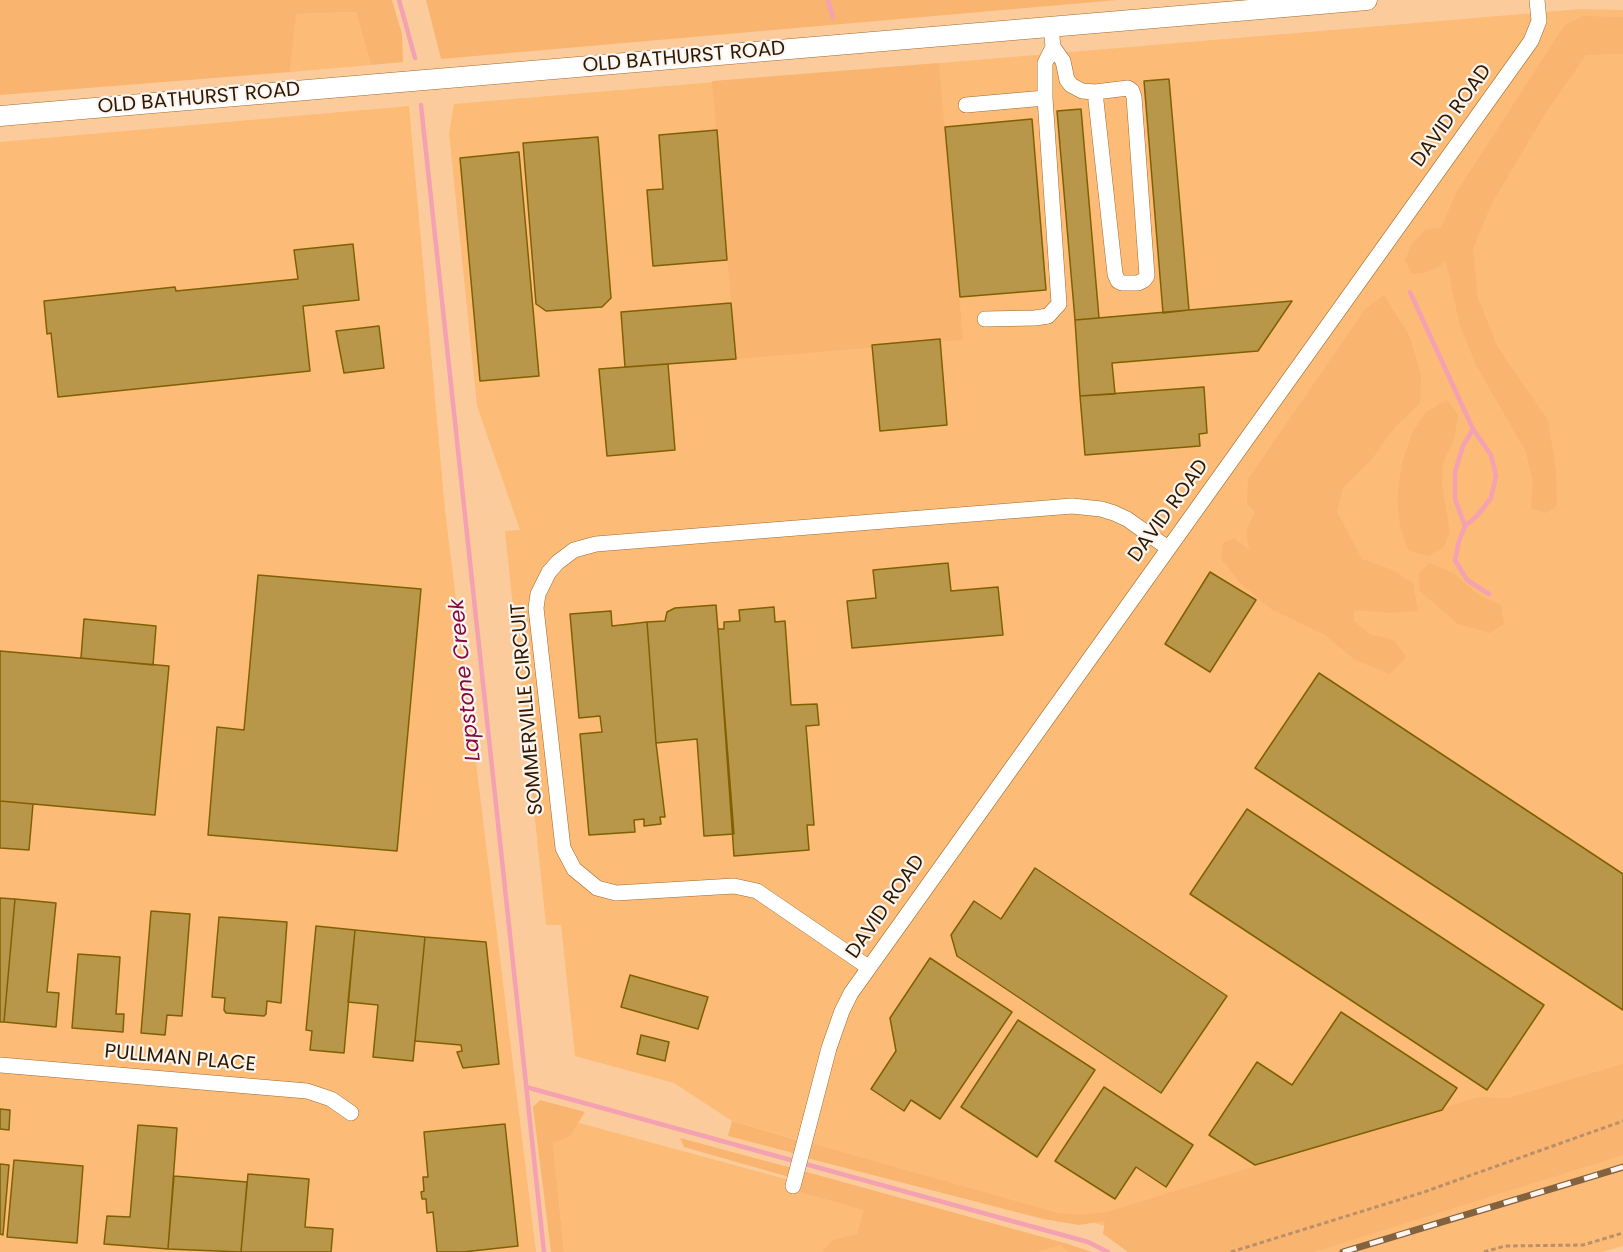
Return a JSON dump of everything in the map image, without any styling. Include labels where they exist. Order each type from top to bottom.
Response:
[{"type":"main road","name":"OLD BATHURST ROAD","points":[[0,117],[1368,0]]},
{"type":"street","name":"DAVID ROAD","points":[[794,1186],[829,1048],[846,1002],[868,968],[1531,41],[1539,21],[1538,0]]},
{"type":"street","points":[[1051,27],[1053,47],[1063,62],[1067,80],[1071,85],[1082,91],[1095,92],[1128,88],[1132,91],[1147,276],[1138,283],[1122,284],[1115,274],[1095,92]]},
{"type":"street","points":[[985,319],[1048,316],[1059,304],[1045,98],[1045,63],[1053,47]]},
{"type":"street","points":[[966,105],[1045,98]]},
{"type":"street","name":"SOMMERVILLE CIRCUIT","points":[[868,968],[757,891],[734,886],[616,893],[597,888],[574,869],[563,848],[536,608],[538,594],[549,572],[574,550],[596,544],[1072,506],[1101,508],[1114,513],[1127,519],[1168,548]]},
{"type":"street","name":"PULLMAN PLACE","points":[[0,1065],[307,1091],[331,1099],[351,1113]]},
{"type":"path","points":[[1231,1252],[1421,1192],[1623,1121]]},
{"type":"path","points":[[1484,1252],[1505,1246],[1583,1245],[1623,1233]]},
{"type":"shaded area","points":[[0,0],[392,0],[402,34],[403,62],[371,65],[356,12],[296,14],[290,72],[0,95]]},
{"type":"shaded area","points":[[426,0],[1118,0],[441,59]]},
{"type":"shaded area","points":[[1581,9],[1623,10],[1623,1246],[1602,1252],[1155,1252],[1116,1229],[732,1121],[674,1083],[575,1056],[561,925],[546,925],[505,531],[520,530],[477,406],[449,133],[454,104]]},
{"type":"shaded area","points":[[356,12],[371,65],[290,72],[295,14]]},
{"type":"shaded area","points":[[1583,16],[1623,17],[1623,54],[1586,55],[1545,114],[1491,205],[1473,249],[1478,298],[1498,348],[1548,420],[1556,471],[1557,506],[1546,513],[1531,508],[1533,483],[1526,452],[1476,365],[1460,326],[1446,262],[1428,272],[1412,274],[1405,260],[1412,244],[1426,229],[1441,228],[1456,193],[1564,26]]},
{"type":"shaded area","points":[[939,63],[963,340],[736,359],[712,81]]},
{"type":"shaded area","points":[[409,106],[445,510],[536,1252],[0,1252],[0,142]]},
{"type":"shaded area","points":[[1384,295],[1410,337],[1421,375],[1420,403],[1394,428],[1375,455],[1343,488],[1337,512],[1362,559],[1390,569],[1413,583],[1418,611],[1390,613],[1354,610],[1354,621],[1369,634],[1394,640],[1406,657],[1390,674],[1355,660],[1325,635],[1271,609],[1241,584],[1221,559],[1223,543],[1234,538],[1249,550],[1246,531],[1255,512],[1247,503],[1248,479],[1366,308]]},
{"type":"shaded area","points":[[1447,400],[1458,415],[1454,439],[1443,463],[1442,485],[1450,532],[1444,547],[1428,556],[1409,551],[1400,528],[1397,499],[1402,463],[1412,433],[1426,412]]},
{"type":"shaded area","points":[[1429,563],[1453,573],[1479,595],[1501,605],[1504,624],[1490,633],[1458,624],[1420,591],[1418,574]]},
{"type":"shaded area","points":[[1623,1064],[1623,1155],[1314,1252],[1128,1252],[1103,1234],[1105,1221],[1079,1225],[1043,1219],[807,1158],[811,1143],[1059,1213],[1080,1215],[1107,1212],[1479,1097],[1508,1098]]},
{"type":"shaded area","points":[[540,1100],[585,1112],[570,1136],[553,1143],[564,1252],[551,1252],[533,1107]]},
{"type":"shaded area","points":[[550,1115],[1043,1249],[1060,1245],[1068,1252],[564,1252]]},
{"type":"shaded area","points":[[732,1121],[801,1141],[797,1154],[728,1136]]},
{"type":"shaded area","points":[[680,1138],[792,1168],[789,1177],[684,1147]]},
{"type":"shaded area","points":[[803,1171],[1092,1252],[1068,1252],[1060,1245],[1037,1252],[822,1252],[833,1240],[857,1234],[864,1210],[797,1191]]},
{"type":"building","points":[[1169,79],[1189,310],[1163,313],[1144,81]]},
{"type":"building","points":[[1081,109],[1099,318],[1075,320],[1057,111]]},
{"type":"building","points":[[1032,119],[1046,290],[960,297],[945,127]]},
{"type":"building","points":[[717,130],[727,260],[653,266],[647,190],[663,189],[659,135]]},
{"type":"building","points":[[598,137],[611,298],[602,307],[546,311],[536,304],[523,143]]},
{"type":"building","points":[[519,152],[539,376],[480,381],[460,158]]},
{"type":"building","points":[[353,244],[359,300],[303,306],[310,371],[58,397],[51,333],[47,334],[44,301],[175,287],[176,291],[298,279],[294,250]]},
{"type":"building","points":[[1292,301],[1258,351],[1112,363],[1115,394],[1080,396],[1075,320]]},
{"type":"building","points":[[731,303],[736,359],[625,367],[621,312]]},
{"type":"building","points":[[379,326],[384,368],[344,373],[336,331]]},
{"type":"building","points":[[940,339],[947,425],[880,431],[872,345]]},
{"type":"building","points":[[668,364],[675,450],[607,456],[599,369]]},
{"type":"building","points":[[1204,387],[1207,433],[1199,434],[1200,446],[1085,455],[1080,396]]},
{"type":"building","points":[[948,563],[951,591],[998,587],[1003,635],[852,648],[847,601],[876,598],[873,570]]},
{"type":"building","points":[[1210,572],[1256,600],[1210,672],[1165,644]]},
{"type":"building","points":[[258,575],[421,589],[397,851],[208,835],[217,727],[244,730]]},
{"type":"building","points":[[716,605],[734,834],[704,836],[697,739],[656,743],[647,622],[665,621],[667,612],[675,608]]},
{"type":"building","points":[[774,607],[775,622],[785,621],[791,705],[817,704],[819,725],[806,726],[814,825],[807,825],[809,850],[734,856],[718,629],[724,629],[724,622],[740,621],[739,610]]},
{"type":"building","points":[[611,611],[612,626],[647,622],[656,743],[665,817],[660,817],[661,824],[644,826],[644,819],[634,820],[635,832],[589,835],[580,734],[602,732],[600,716],[579,718],[570,614]]},
{"type":"building","points":[[84,619],[156,626],[153,665],[81,658]]},
{"type":"building","points":[[0,651],[169,666],[155,815],[0,801]]},
{"type":"building","points":[[1319,673],[1623,874],[1623,1010],[1255,768]]},
{"type":"building","points":[[0,801],[33,804],[29,850],[0,848]]},
{"type":"building","points":[[1247,809],[1544,1005],[1487,1090],[1190,894]]},
{"type":"building","points":[[1035,868],[1227,996],[1161,1093],[957,956],[951,935],[974,901],[1001,919]]},
{"type":"building","points":[[0,898],[15,899],[4,1022],[0,1022]]},
{"type":"building","points":[[15,899],[56,903],[47,992],[59,993],[56,1027],[4,1022]]},
{"type":"building","points":[[151,911],[190,914],[182,1016],[167,1015],[165,1035],[141,1033]]},
{"type":"building","points":[[219,917],[287,922],[281,1003],[267,1001],[264,1016],[226,1013],[225,998],[212,997]]},
{"type":"building","points":[[316,926],[355,930],[344,1053],[310,1050],[312,1031],[306,1030]]},
{"type":"building","points":[[355,930],[425,937],[413,1061],[373,1057],[378,1005],[348,1002]]},
{"type":"building","points":[[425,937],[486,942],[499,1064],[463,1068],[457,1052],[462,1051],[461,1045],[415,1041]]},
{"type":"building","points":[[78,954],[120,957],[116,1014],[124,1014],[123,1032],[72,1028]]},
{"type":"building","points":[[930,958],[1012,1012],[940,1119],[911,1100],[904,1111],[871,1089],[896,1051],[890,1018]]},
{"type":"building","points":[[630,975],[708,997],[698,1029],[621,1007]]},
{"type":"building","points":[[1341,1012],[1457,1088],[1442,1110],[1255,1165],[1209,1135],[1257,1062],[1292,1085]]},
{"type":"building","points":[[1018,1020],[1095,1070],[1037,1157],[961,1107]]},
{"type":"building","points":[[641,1035],[669,1042],[665,1061],[637,1054]]},
{"type":"building","points":[[1104,1087],[1193,1145],[1166,1187],[1136,1167],[1115,1199],[1055,1161]]},
{"type":"building","points":[[0,1109],[10,1110],[9,1130],[0,1129]]},
{"type":"building","points":[[505,1124],[518,1246],[463,1252],[437,1252],[433,1212],[427,1213],[426,1199],[422,1199],[421,1192],[424,1191],[423,1177],[428,1177],[424,1132]]},
{"type":"building","points":[[138,1125],[177,1128],[168,1249],[104,1244],[107,1216],[130,1217]]},
{"type":"building","points":[[14,1160],[83,1166],[77,1243],[7,1237]]},
{"type":"building","points":[[0,1164],[9,1165],[3,1235],[0,1234]]},
{"type":"building","points":[[248,1174],[309,1179],[305,1227],[333,1229],[331,1252],[241,1252]]},
{"type":"building","points":[[174,1176],[247,1182],[241,1252],[168,1249]]},
{"type":"waterway","name":"Lapstone Creek","points":[[399,0],[415,58]]},
{"type":"waterway","points":[[828,0],[833,17]]},
{"type":"waterway","name":"Lapstone Creek","points":[[421,105],[544,1252]]},
{"type":"waterway","points":[[1410,292],[1473,429],[1491,455],[1496,476],[1491,498],[1477,516],[1465,526],[1455,560],[1467,580],[1489,594]]},
{"type":"waterway","points":[[1465,526],[1455,499],[1455,472],[1463,446],[1473,429]]},
{"type":"waterway","points":[[526,1087],[1088,1242],[1108,1252]]},
{"type":"railway","points":[[1343,1252],[1623,1167]]}]
